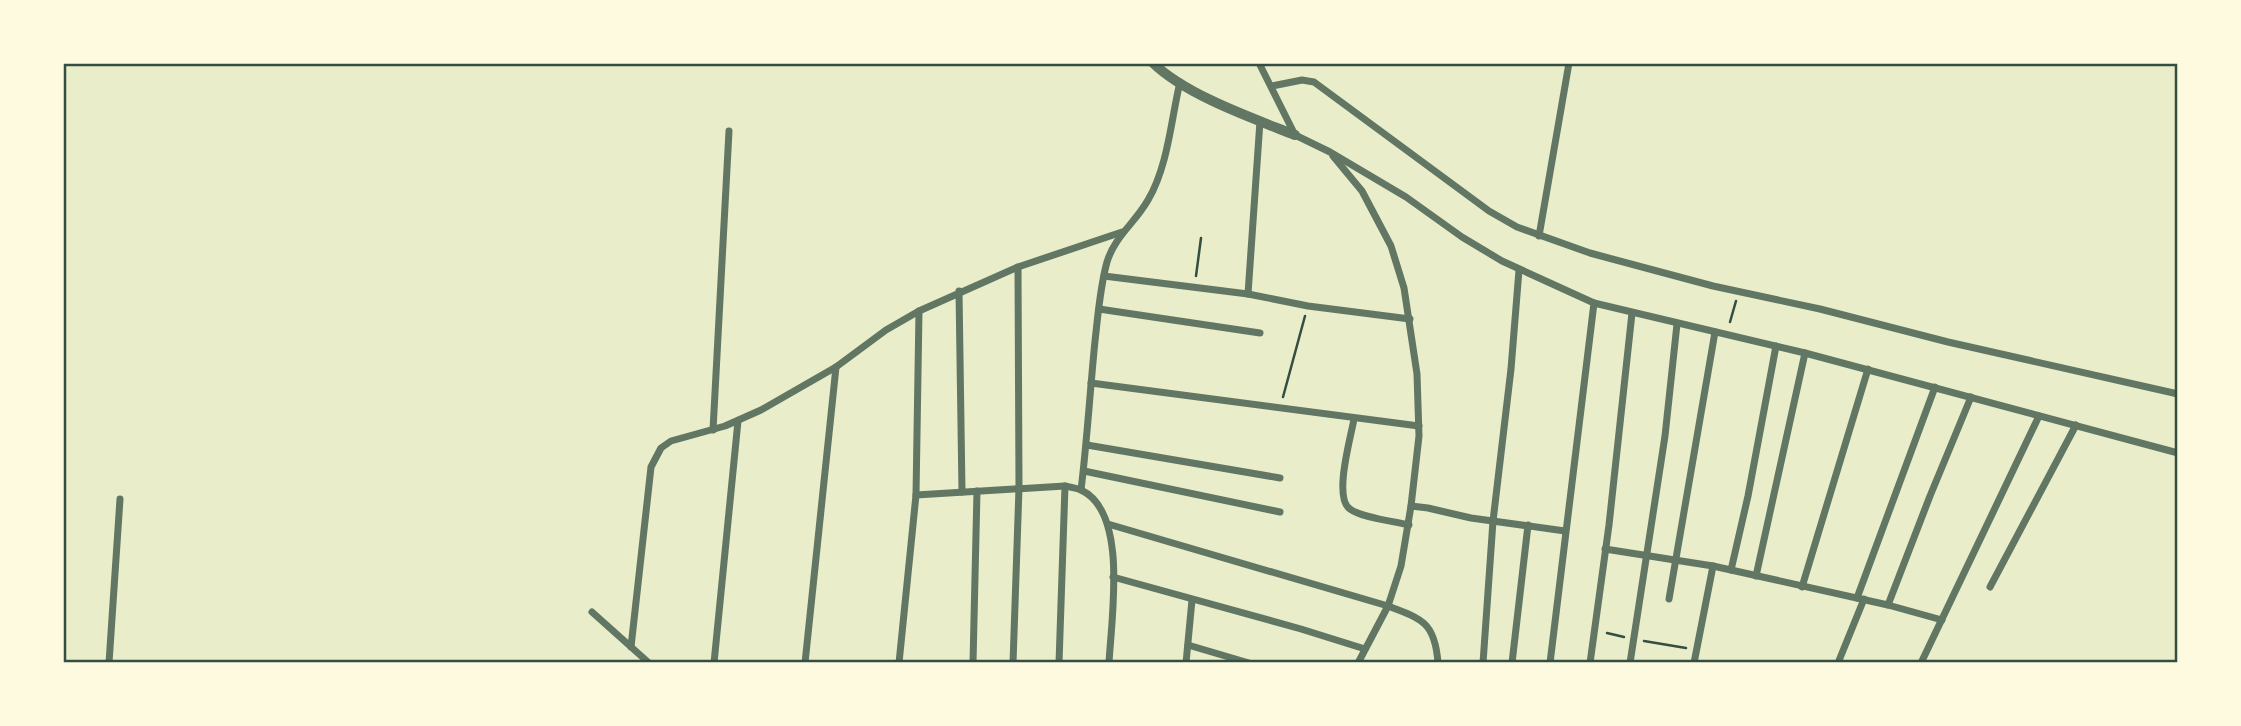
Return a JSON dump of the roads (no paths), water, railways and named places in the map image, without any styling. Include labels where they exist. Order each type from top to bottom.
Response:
[{"type":"street","points":[[1153,63],[1180,82],[1330,152],[1406,197],[1462,237],[1519,270],[1594,303],[1868,369],[2178,453]]},
{"type":"street","points":[[1259,63],[1295,135]]},
{"type":"street","points":[[1539,236],[1569,63]]},
{"type":"street","points":[[1272,86],[1302,80],[1314,82],[1489,211],[1539,236],[1590,253],[1713,286],[2178,394]]},
{"type":"street","points":[[1081,490],[1104,276],[1112,248],[1147,202],[1154,187],[1180,82]]},
{"type":"street","points":[[1248,294],[1260,121]]},
{"type":"street","points":[[713,430],[729,131]]},
{"type":"street","points":[[1330,152],[1362,191],[1391,246],[1404,288],[1417,374],[1419,426],[1409,525],[1401,566],[1388,606],[1358,663]]},
{"type":"street","points":[[631,647],[651,467],[661,448],[671,441],[738,421],[836,367],[886,330],[919,310],[959,291],[1018,267],[1122,232]]},
{"type":"street","points":[[1013,663],[1019,488],[1018,267]]},
{"type":"street","points":[[1483,663],[1493,521],[1514,344],[1519,270]]},
{"type":"street","points":[[1104,276],[1248,294],[1308,306],[1410,319]]},
{"type":"street","points":[[959,291],[962,492]]},
{"type":"street","points":[[1550,663],[1594,303]]},
{"type":"street","points":[[1099,309],[1260,333]]},
{"type":"street","points":[[900,663],[916,495],[919,310]]},
{"type":"street","points":[[1590,663],[1632,313]]},
{"type":"street","points":[[1630,663],[1665,436],[1677,324]]},
{"type":"street","points":[[1669,599],[1715,332]]},
{"type":"street","points":[[1731,570],[1776,346]]},
{"type":"street","points":[[1756,576],[1805,353]]},
{"type":"street","points":[[805,663],[836,367]]},
{"type":"street","points":[[1802,587],[1868,369]]},
{"type":"street","points":[[1091,383],[1419,426]]},
{"type":"street","points":[[1838,663],[1935,387]]},
{"type":"street","points":[[1888,605],[1971,397]]},
{"type":"street","points":[[1922,663],[2039,416]]},
{"type":"street","points":[[1354,419],[1342,483],[1345,503],[1359,513],[1409,525]]},
{"type":"street","points":[[714,663],[738,421]]},
{"type":"street","points":[[1990,587],[2076,425]]},
{"type":"street","points":[[1087,445],[1280,478]]},
{"type":"street","points":[[1084,471],[1280,512]]},
{"type":"street","points":[[1059,663],[1065,486]]},
{"type":"street","points":[[916,495],[1065,486],[1081,490],[1094,501],[1108,524],[1111,535],[1113,577],[1109,663]]},
{"type":"street","points":[[973,663],[977,491]]},
{"type":"street","points":[[109,663],[120,499]]},
{"type":"street","points":[[1411,506],[1565,531]]},
{"type":"street","points":[[1108,524],[1418,617],[1427,625],[1437,643],[1438,663]]},
{"type":"street","points":[[1512,663],[1528,525]]},
{"type":"street","points":[[1605,549],[1713,566],[1861,598],[1942,620]]},
{"type":"street","points":[[1693,663],[1713,566]]},
{"type":"street","points":[[1113,577],[1365,649]]},
{"type":"street","points":[[1186,663],[1192,600]]},
{"type":"street","points":[[592,612],[649,663]]},
{"type":"street","points":[[1188,645],[1249,663]]}]
